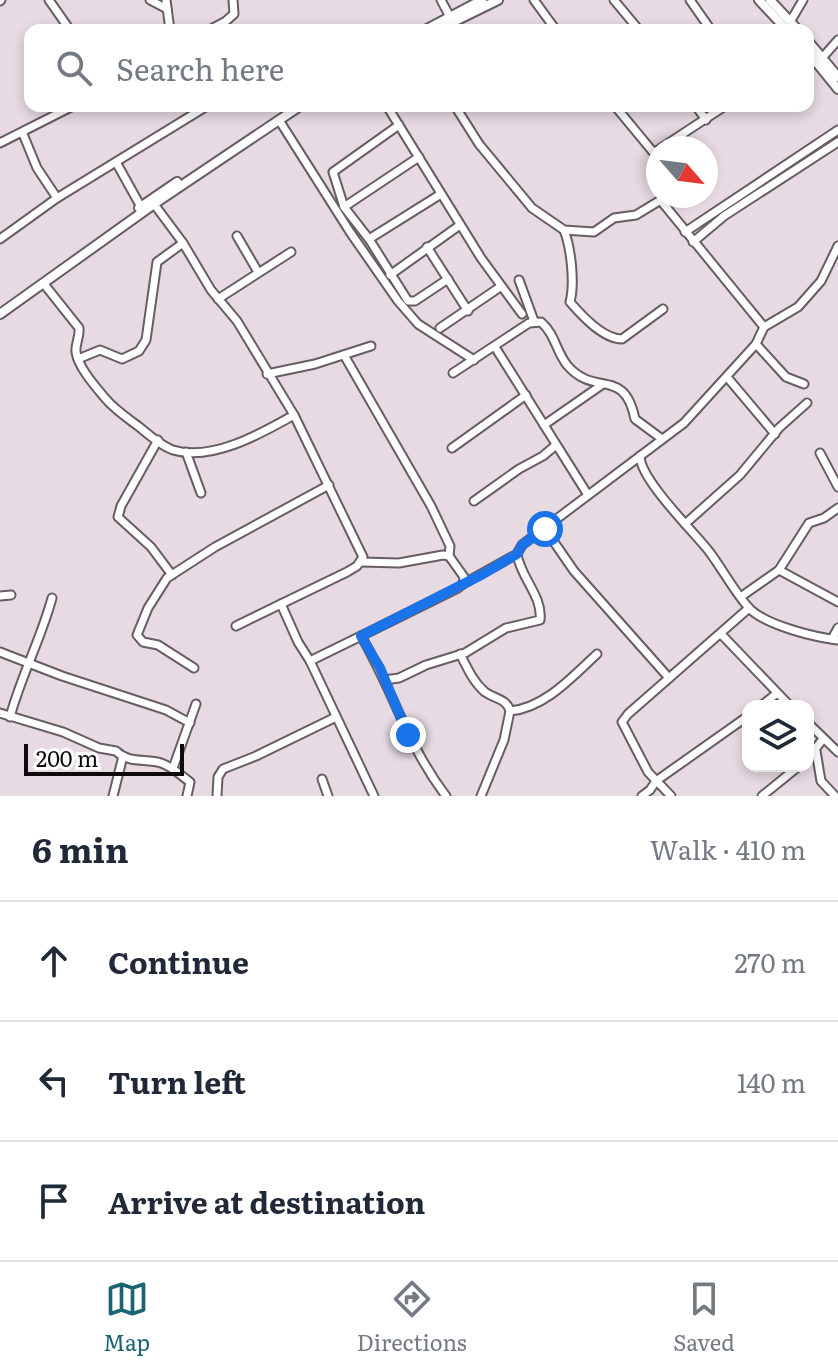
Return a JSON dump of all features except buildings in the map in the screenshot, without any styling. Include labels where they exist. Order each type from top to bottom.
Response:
[{"type":"main road","points":[[437,24],[482,0]]},
{"type":"main road","points":[[449,24],[498,0]]},
{"type":"main road","points":[[759,0],[787,24]]},
{"type":"main road","points":[[770,0],[788,24]]},
{"type":"main road","points":[[814,48],[838,77]]},
{"type":"main road","points":[[814,59],[838,89]]},
{"type":"main road","points":[[0,308],[141,207],[282,112]]},
{"type":"main road","points":[[0,314],[154,204],[291,112]]},
{"type":"street","points":[[49,0],[66,24]]},
{"type":"street","points":[[150,0],[166,5]]},
{"type":"street","points":[[218,24],[234,14],[233,0]]},
{"type":"street","points":[[441,0],[450,17]]},
{"type":"street","points":[[534,0],[552,24]]},
{"type":"street","points":[[614,0],[634,24]]},
{"type":"street","points":[[690,0],[708,24]]},
{"type":"street","points":[[790,24],[803,0]]},
{"type":"street","points":[[822,58],[838,40]]},
{"type":"street","points":[[0,143],[62,112]]},
{"type":"street","points":[[0,239],[57,198],[197,112]]},
{"type":"street","points":[[391,112],[500,287],[522,314]]},
{"type":"street","points":[[459,112],[479,144],[532,208],[564,230],[594,232],[614,218],[636,215],[659,201],[665,205],[764,327]]},
{"type":"street","points":[[620,112],[646,144]]},
{"type":"street","points":[[700,112],[706,120]]},
{"type":"street","points":[[681,136],[717,112]]},
{"type":"street","points":[[279,120],[398,301],[418,324],[474,360]]},
{"type":"street","points":[[399,125],[333,172],[344,207],[369,239],[408,301],[448,279]]},
{"type":"street","points":[[685,232],[838,130]]},
{"type":"street","points":[[23,134],[37,168],[57,198]]},
{"type":"street","points":[[693,242],[724,216],[838,142]]},
{"type":"street","points":[[344,207],[419,157]]},
{"type":"street","points":[[116,162],[141,207]]},
{"type":"street","points":[[369,239],[441,194]]},
{"type":"street","points":[[154,204],[218,299],[237,321],[294,415],[363,557],[361,562]]},
{"type":"street","points":[[390,275],[460,225]]},
{"type":"street","points":[[564,230],[574,289],[570,302],[583,317],[614,339],[622,339],[663,309]]},
{"type":"street","points":[[237,236],[258,272]]},
{"type":"street","points":[[78,359],[100,350],[122,359],[143,346],[147,337],[147,317],[154,293],[157,262],[183,243]]},
{"type":"street","points":[[384,680],[399,678],[460,654],[506,628],[540,620],[532,587],[517,561],[522,545],[684,423],[756,344],[764,327],[798,307],[821,281],[838,246]]},
{"type":"street","points":[[427,247],[468,311]]},
{"type":"street","points":[[218,299],[291,252]]},
{"type":"street","points":[[519,280],[534,321]]},
{"type":"street","points":[[44,284],[79,328],[75,349],[78,359],[111,406],[173,450],[186,452],[250,440],[294,415]]},
{"type":"street","points":[[440,328],[500,287]]},
{"type":"street","points":[[453,373],[534,321],[541,322],[551,332],[568,366],[593,383],[620,388],[630,399],[635,419],[662,439]]},
{"type":"street","points":[[756,344],[786,377],[804,384]]},
{"type":"street","points":[[267,374],[371,346]]},
{"type":"street","points":[[495,347],[588,495]]},
{"type":"street","points":[[344,355],[431,506],[450,546],[449,556],[464,577],[463,584]]},
{"type":"street","points":[[727,377],[775,434]]},
{"type":"street","points":[[544,425],[603,384]]},
{"type":"street","points":[[452,448],[526,395]]},
{"type":"street","points":[[685,524],[740,475],[779,428],[807,403]]},
{"type":"street","points":[[158,440],[121,506],[118,517],[151,547],[172,575]]},
{"type":"street","points":[[474,501],[556,445]]},
{"type":"street","points":[[186,452],[201,493]]},
{"type":"street","points":[[820,453],[838,487]]},
{"type":"street","points":[[640,456],[640,463],[685,524],[707,548],[749,608],[773,623],[835,640],[838,628]]},
{"type":"street","points":[[194,668],[158,645],[143,642],[137,635],[162,583],[215,547],[329,485]]},
{"type":"street","points":[[742,596],[779,570],[809,523],[824,518],[838,508]]},
{"type":"street","points":[[545,529],[574,571],[669,678]]},
{"type":"street","points":[[310,661],[517,554]]},
{"type":"street","points":[[236,626],[347,572],[361,562],[399,563],[449,556]]},
{"type":"street","points":[[779,570],[838,602]]},
{"type":"street","points":[[0,596],[11,595]]},
{"type":"street","points":[[10,717],[52,598]]},
{"type":"street","points":[[281,604],[374,796]]},
{"type":"street","points":[[671,796],[648,772],[642,755],[622,727],[622,722],[749,608]]},
{"type":"street","points":[[721,634],[783,700]]},
{"type":"street","points":[[361,636],[418,756],[446,796]]},
{"type":"street","points":[[0,652],[166,710],[190,723]]},
{"type":"street","points":[[460,654],[478,685],[505,702],[510,711],[504,740],[481,796]]},
{"type":"street","points":[[510,711],[521,710],[542,700],[597,654]]},
{"type":"street","points":[[768,700],[776,694]]},
{"type":"street","points":[[173,768],[196,704]]},
{"type":"street","points":[[0,713],[63,732],[136,761],[156,761],[173,768],[190,782],[187,796]]},
{"type":"street","points":[[217,796],[218,777],[223,769],[336,717]]},
{"type":"street","points":[[642,796],[656,781],[742,720]]},
{"type":"street","points":[[814,729],[838,752]]},
{"type":"street","points":[[823,739],[816,751],[821,781],[835,796]]},
{"type":"street","points":[[113,796],[123,756]]},
{"type":"street","points":[[762,796],[792,772]]},
{"type":"street","points":[[322,779],[328,796]]},
{"type":"route","points":[[408,735],[380,668],[361,636],[483,574],[517,554],[522,545],[545,529]]}]
